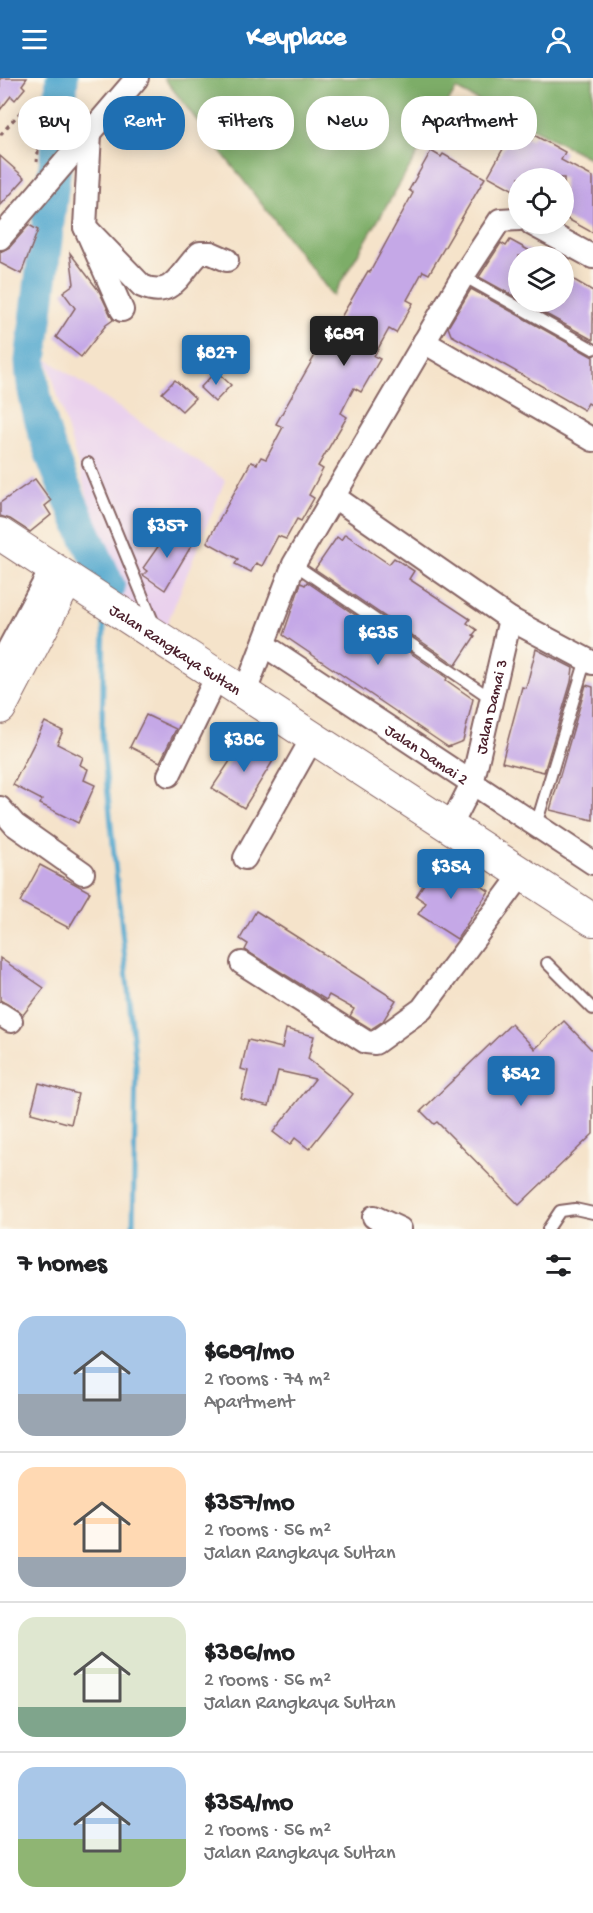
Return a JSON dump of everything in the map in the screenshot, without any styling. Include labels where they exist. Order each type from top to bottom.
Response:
[{"type":"street","points":[[91,133],[137,78]]},
{"type":"street","points":[[0,238],[76,150]]},
{"type":"street","points":[[89,150],[85,227],[122,310]]},
{"type":"street","points":[[245,692],[294,564],[463,276],[508,220]]},
{"type":"street","points":[[85,227],[142,286],[153,291],[164,290],[175,282],[200,254],[211,253],[227,260]]},
{"type":"street","points":[[550,234],[593,257]]},
{"type":"street","points":[[424,342],[593,440]]},
{"type":"street","points":[[333,496],[510,619],[590,661]]},
{"type":"street","name":"Jalan Rangkaya Sultan","points":[[0,534],[593,920]]},
{"type":"street","points":[[0,665],[60,573]]},
{"type":"street","points":[[0,708],[60,573]]},
{"type":"street","name":"Jalan Damai 3","points":[[450,827],[472,784],[494,699],[510,619]]},
{"type":"street","name":"Jalan Damai 2","points":[[264,645],[593,862]]},
{"type":"street","points":[[169,775],[218,674]]},
{"type":"street","points":[[245,858],[313,737]]},
{"type":"street","points":[[0,808],[15,825],[83,873]]},
{"type":"street","points":[[242,963],[366,1042],[375,1043],[422,1009],[522,874]]},
{"type":"street","points":[[374,1217],[400,1229]]},
{"type":"lane","points":[[463,276],[593,349]]},
{"type":"lane","points":[[88,463],[159,636]]},
{"type":"lane","points":[[294,564],[494,699]]},
{"type":"lane","points":[[536,825],[590,661]]},
{"type":"lane","points":[[547,963],[593,1009]]},
{"type":"lane","points":[[548,1229],[560,1211],[575,1209],[593,1213]]},
{"type":"path","points":[[0,135],[25,106],[37,111],[41,123],[37,167],[45,186]]},
{"type":"shaded area","points":[[47,359],[225,480],[165,629],[117,598]]},
{"type":"green space","points":[[164,78],[593,78],[593,160],[537,131],[537,96],[470,96],[456,89],[452,96],[401,96],[401,150],[420,150],[333,296],[220,150],[294,150],[294,96],[197,96],[197,121],[185,105],[185,96],[178,96]]},
{"type":"building","points":[[0,78],[27,78],[22,85],[25,88],[15,100],[11,96],[0,110]]},
{"type":"building","points":[[537,137],[565,152],[561,160],[593,177],[593,233],[574,223],[574,168],[508,168],[508,187],[488,176],[502,150],[537,150]]},
{"type":"building","points":[[431,151],[441,157],[443,154],[485,178],[429,274],[423,271],[407,300],[413,303],[396,333],[389,329],[374,356],[380,359],[361,392],[354,388],[341,413],[347,417],[318,466],[323,469],[309,495],[314,498],[301,521],[297,519],[286,539],[278,536],[262,566],[256,563],[251,572],[235,564],[238,559],[207,542],[251,462],[257,464],[261,457],[266,459],[283,427],[276,424],[334,322],[337,324],[368,271],[370,272],[413,193],[409,190]]},
{"type":"building","points":[[0,156],[25,178],[0,206]]},
{"type":"building","points":[[29,225],[38,230],[21,274],[0,263],[0,252],[10,247]]},
{"type":"building","points":[[510,240],[521,246],[508,246],[508,293],[479,277],[501,243],[506,246]]},
{"type":"building","points":[[70,253],[99,291],[113,320],[106,325],[81,357],[56,337],[75,308],[63,292],[74,284]]},
{"type":"building","points":[[574,280],[593,291],[593,340],[542,312],[574,312]]},
{"type":"building","points":[[471,289],[508,310],[508,312],[512,312],[593,357],[593,406],[588,403],[584,410],[451,335],[448,327]]},
{"type":"building","points":[[216,371],[231,385],[215,402],[200,388]]},
{"type":"building","points":[[175,380],[195,398],[182,411],[162,393]]},
{"type":"building","points":[[35,479],[51,501],[45,506],[51,515],[30,532],[10,519],[0,516],[0,503]]},
{"type":"building","points":[[171,528],[193,543],[165,590],[143,575],[147,571],[143,568]]},
{"type":"building","points":[[345,534],[389,564],[394,558],[414,571],[409,579],[470,619],[467,623],[477,630],[456,665],[315,569],[337,537],[341,540]]},
{"type":"building","points":[[307,582],[447,678],[446,680],[473,699],[463,741],[448,747],[283,635],[301,583],[305,585]]},
{"type":"building","points":[[536,649],[573,668],[571,682],[544,772],[502,762],[522,687],[526,688]]},
{"type":"building","points":[[586,685],[593,687],[593,820],[550,810]]},
{"type":"building","points":[[146,715],[176,729],[160,762],[130,747]]},
{"type":"building","points":[[45,722],[63,731],[57,744],[83,757],[80,765],[88,769],[84,780],[95,785],[78,823],[40,804],[42,800],[13,785]]},
{"type":"building","points":[[246,737],[276,756],[244,808],[212,788]]},
{"type":"building","points":[[40,865],[90,892],[69,928],[20,902]]},
{"type":"building","points":[[451,866],[489,891],[457,939],[418,914],[426,903],[416,896],[435,867],[445,873]]},
{"type":"building","points":[[256,911],[396,1000],[383,1021],[371,1029],[350,1016],[354,1009],[329,995],[326,1000],[245,950],[248,944],[240,939]]},
{"type":"building","points":[[0,958],[44,988],[23,1015],[0,1000]]},
{"type":"building","points":[[564,1021],[593,1051],[593,1134],[519,1205],[437,1122],[434,1124],[421,1111],[511,1024],[535,1049]]},
{"type":"building","points":[[286,1029],[314,1036],[308,1059],[353,1094],[309,1149],[295,1138],[290,1145],[273,1132],[315,1079],[278,1071],[269,1106],[241,1099],[248,1071],[241,1069],[248,1040],[282,1048]]},
{"type":"building","points":[[39,1083],[78,1094],[71,1124],[31,1113]]},
{"type":"waterway","points":[[62,78],[58,142],[31,361],[40,419],[49,447],[109,587]]},
{"type":"waterway","points":[[104,616],[102,737],[136,1066],[133,1229]]}]
